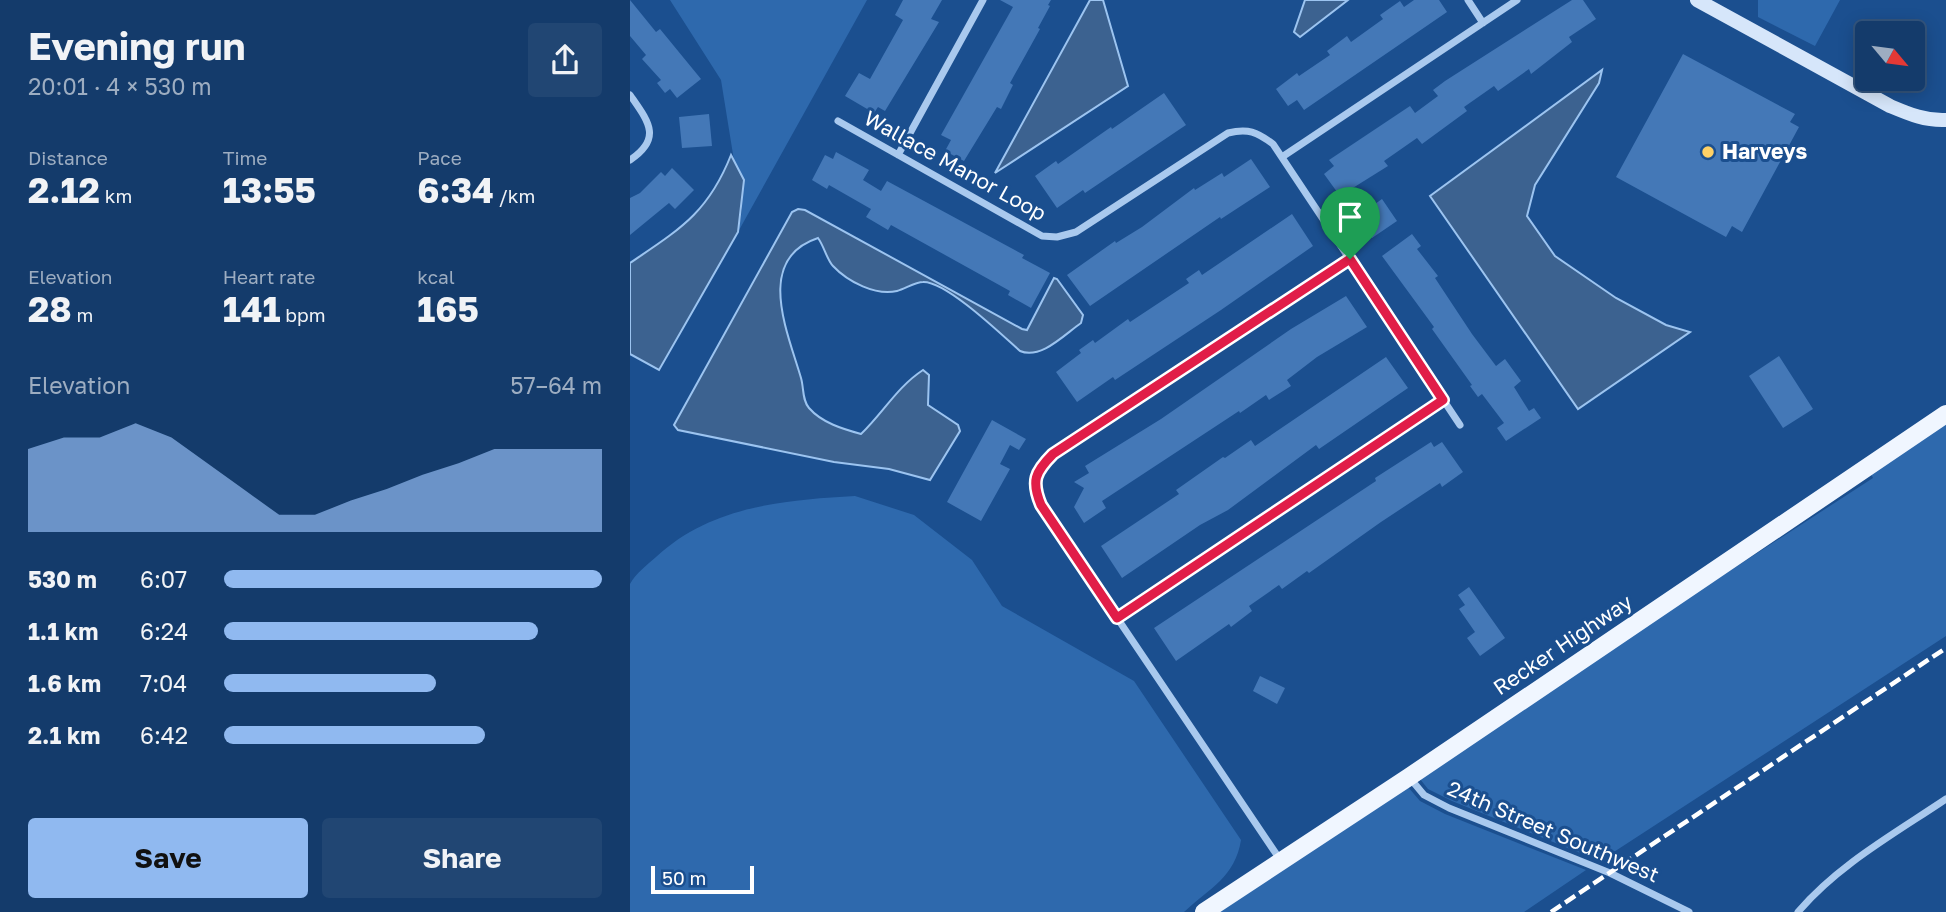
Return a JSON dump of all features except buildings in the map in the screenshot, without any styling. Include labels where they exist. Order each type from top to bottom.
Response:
[{"type":"main road","name":"Recker Highway","points":[[1204,912],[1409,778],[1946,414]]},
{"type":"street","points":[[898,155],[983,0]]},
{"type":"street","points":[[1468,0],[1483,23]]},
{"type":"street","points":[[1282,157],[1517,0]]},
{"type":"street","points":[[1697,0],[1890,106],[1911,116],[1946,120]]},
{"type":"street","points":[[630,95],[648,121],[650,136],[646,148],[630,160]]},
{"type":"street","name":"Wallace Manor Loop","points":[[838,121],[1042,236],[1057,237],[1076,232],[1228,132],[1243,129],[1254,131],[1273,144],[1460,425]]},
{"type":"street","points":[[1281,862],[1041,505],[1035,489],[1040,466],[1053,454],[1350,259]]},
{"type":"street","points":[[1117,618],[1443,400]]},
{"type":"street","name":"24th Street Southwest","points":[[1409,778],[1423,794],[1449,808],[1610,873],[1689,912]]},
{"type":"street","points":[[1798,912],[1827,880],[1946,799]]},
{"type":"shaded area","points":[[670,0],[867,0],[738,232],[742,210],[721,80]]},
{"type":"shaded area","points":[[1090,0],[1103,0],[1128,86],[995,173]]},
{"type":"shaded area","points":[[1305,0],[1348,0],[1300,37],[1294,32]]},
{"type":"shaded area","points":[[1758,0],[1840,0],[1815,46],[1758,17]]},
{"type":"shaded area","points":[[1602,70],[1599,83],[1535,185],[1527,216],[1555,256],[1616,298],[1666,325],[1690,332],[1578,409],[1430,196]]},
{"type":"shaded area","points":[[731,155],[744,180],[738,232],[659,370],[630,354],[630,263],[691,218],[713,192]]},
{"type":"shaded area","points":[[805,210],[1022,329],[1027,330],[1054,278],[1057,279],[1083,315],[1081,323],[1044,349],[1028,353],[1020,351],[959,299],[933,284],[920,282],[889,292],[871,290],[854,282],[833,266],[818,238],[798,248],[787,262],[781,280],[784,319],[807,405],[826,422],[861,434],[905,384],[923,370],[929,375],[928,405],[958,425],[960,431],[930,480],[889,469],[834,462],[678,430],[674,425],[792,212]]},
{"type":"shaded area","points":[[1946,423],[1946,636],[1600,861],[1452,801],[1428,789],[1420,779],[1668,611],[1873,478],[1871,474]]},
{"type":"shaded area","points":[[855,496],[914,515],[972,560],[1002,606],[1134,681],[1241,840],[1233,863],[1220,881],[1184,912],[630,912],[630,584],[642,569],[677,540],[724,516],[775,504]]},
{"type":"shaded area","points":[[1408,787],[1420,801],[1445,814],[1586,870],[1524,912],[1219,912]]},
{"type":"railway","points":[[1551,912],[1946,648]]},
{"type":"place","name":"Harveys","points":[[1708,152]]},
{"type":"route","points":[[1350,259],[1443,400],[1117,618],[1041,505],[1035,489],[1040,466],[1053,454],[1350,259]]}]
